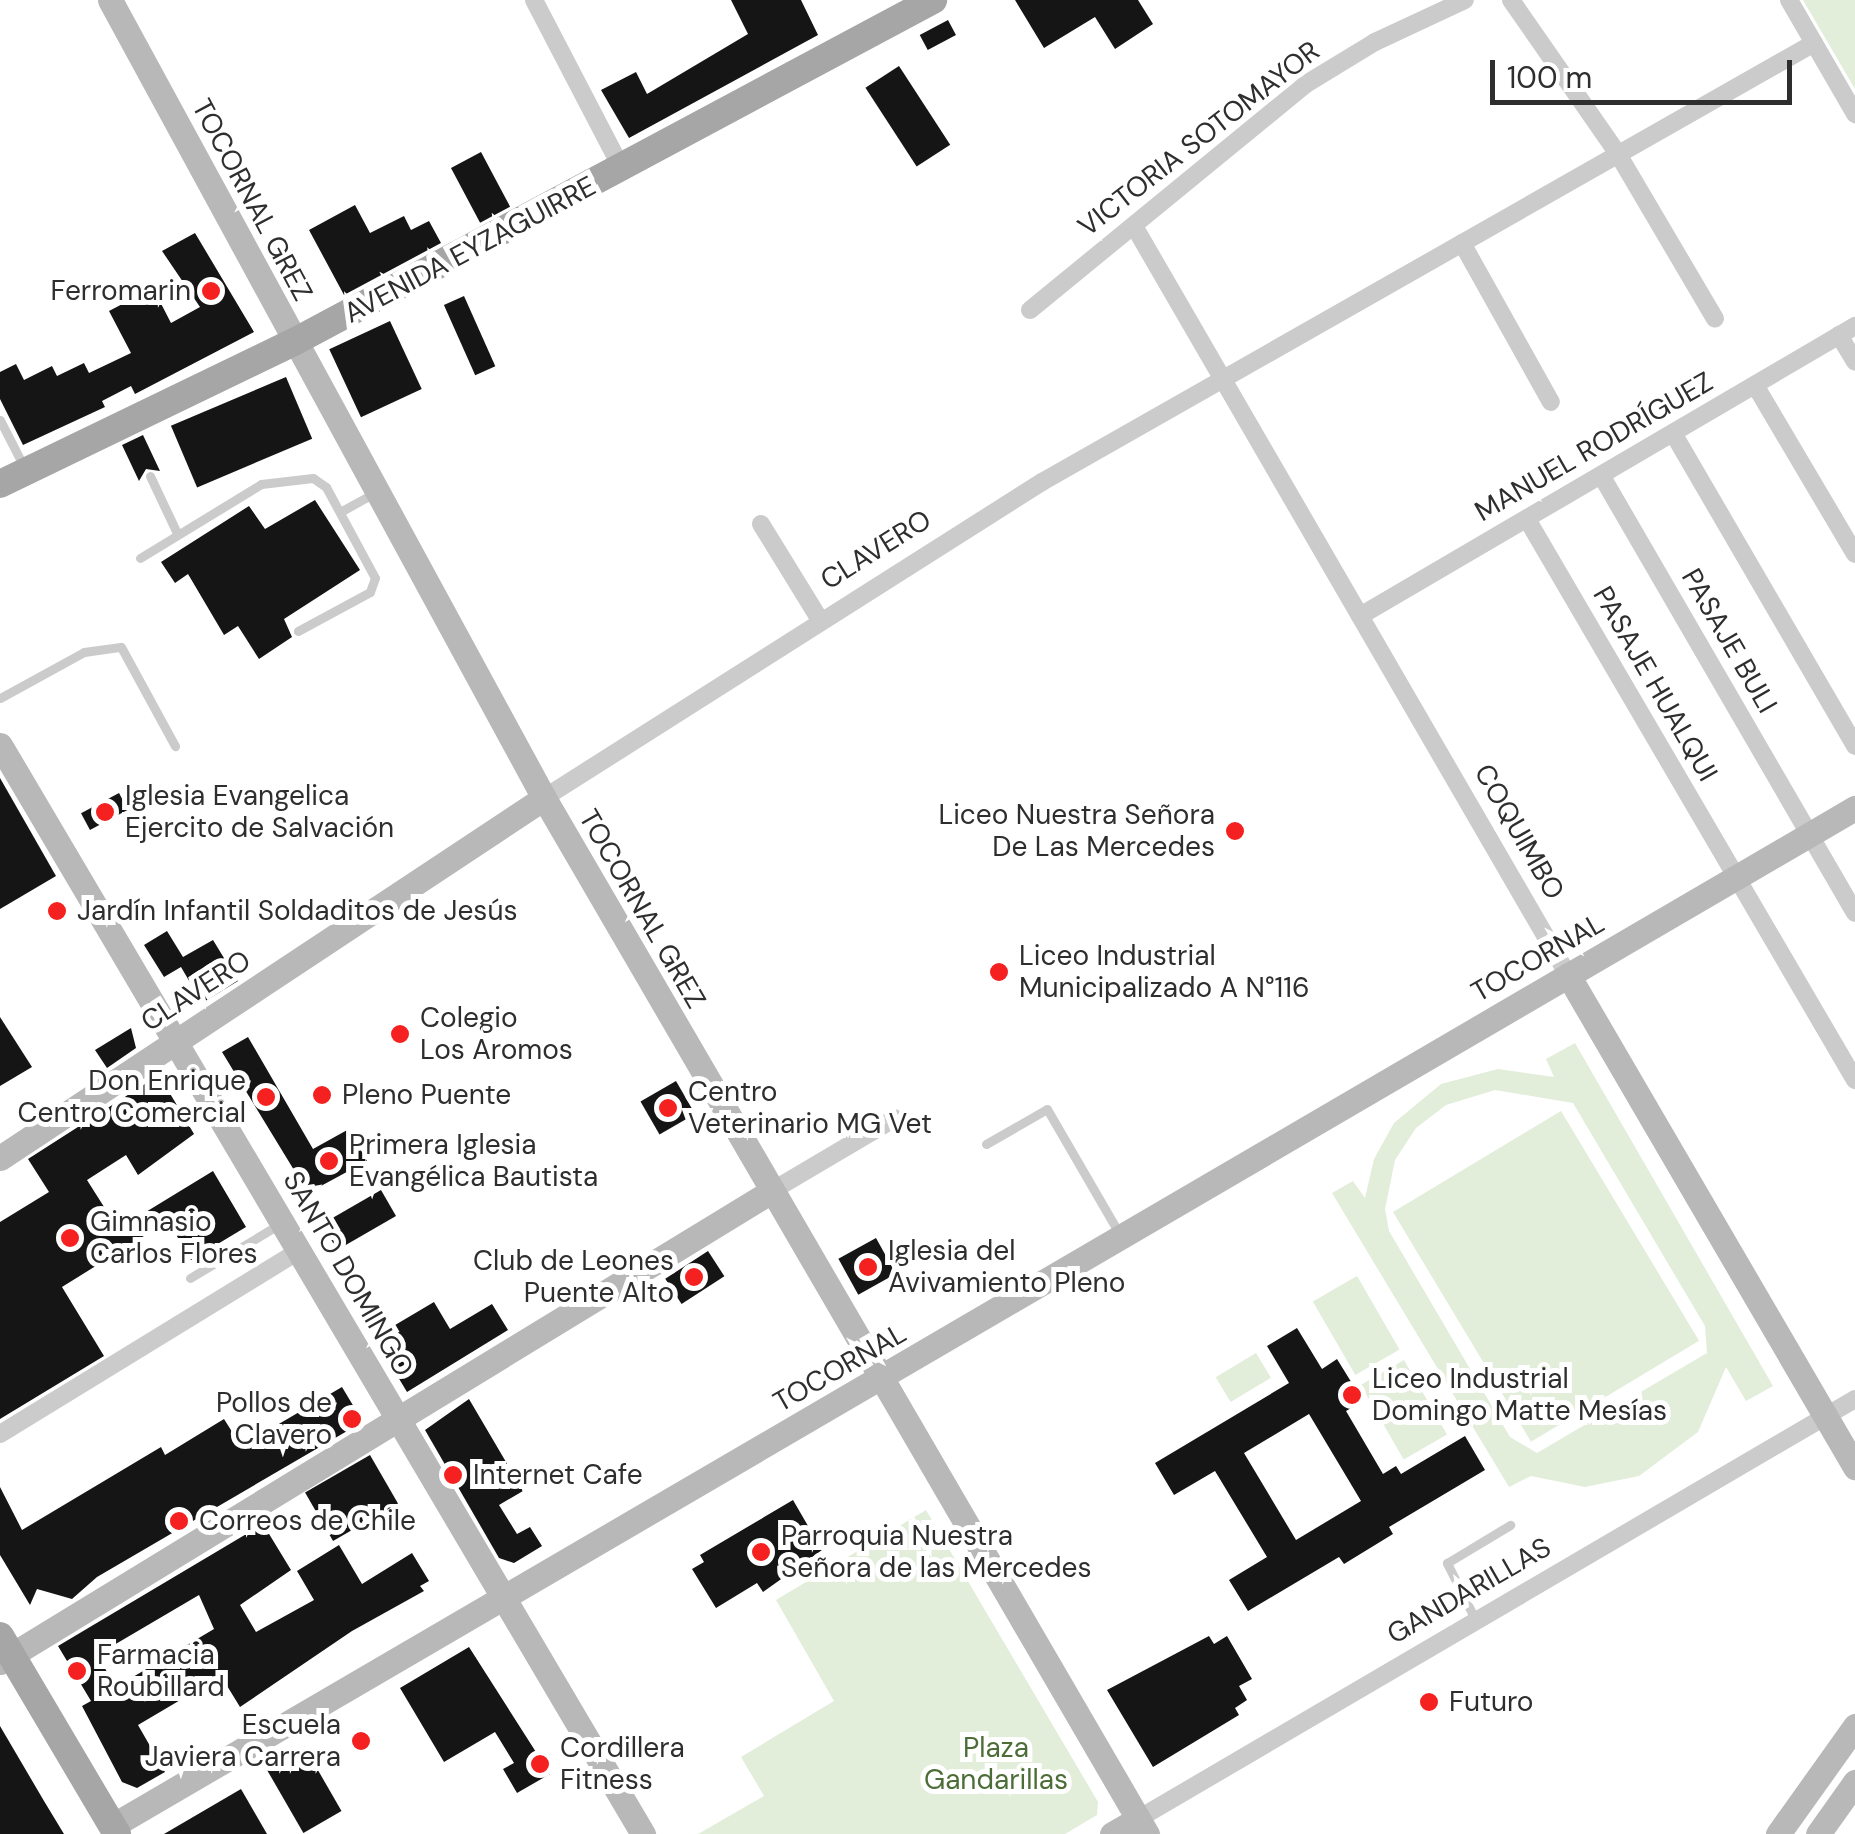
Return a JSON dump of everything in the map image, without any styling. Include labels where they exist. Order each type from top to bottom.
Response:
[{"type":"main road","name":"AVENIDA EYZAGUIRRE","points":[[0,484],[128,430],[623,171],[932,0]]},
{"type":"main road","points":[[4,1651],[114,1830]]},
{"type":"street","name":"TOCORNAL GREZ","points":[[110,0],[544,798],[1142,1827]]},
{"type":"street","points":[[534,0],[623,171]]},
{"type":"street","name":"VICTORIA SOTOMAYOR","points":[[1030,310],[1306,84],[1376,42],[1466,0]]},
{"type":"street","points":[[1510,0],[1618,154],[1714,318]]},
{"type":"street","points":[[1790,0],[1855,114]]},
{"type":"street","name":"CLAVERO","points":[[0,1158],[820,620],[1222,379],[1814,43]]},
{"type":"street","name":"COQUIMBO","points":[[1134,226],[1855,1467]]},
{"type":"street","points":[[1462,242],[1551,402]]},
{"type":"street","points":[[1847,330],[1855,362]]},
{"type":"street","name":"MANUEL RODRÍGUEZ","points":[[1360,616],[1847,330]]},
{"type":"street","points":[[1755,384],[1855,554]]},
{"type":"street","points":[[1672,433],[1855,746]]},
{"type":"street","name":"PASAJE BULI","points":[[1601,475],[1855,912]]},
{"type":"street","name":"PASAJE HUALQUI","points":[[1527,518],[1855,1080]]},
{"type":"street","points":[[761,524],[820,620]]},
{"type":"street","name":"SANTO DOMINGO","points":[[0,746],[643,1834]]},
{"type":"street","name":"TOCORNAL","points":[[114,1830],[503,1598],[1855,808]]},
{"type":"street","points":[[4,1651],[895,1118]]},
{"type":"street","points":[[0,1434],[299,1251]]},
{"type":"street","name":"GANDARILLAS","points":[[1112,1834],[1142,1827],[1476,1621],[1855,1399]]},
{"type":"street","points":[[1778,1834],[1855,1726]]},
{"type":"street","points":[[1818,1834],[1855,1782]]},
{"type":"lane","points":[[0,420],[27,471]]},
{"type":"lane","points":[[150,476],[177,533]]},
{"type":"lane","points":[[140,558],[261,484],[296,478],[326,486],[375,578],[370,592],[298,630]]},
{"type":"lane","points":[[340,512],[376,492]]},
{"type":"lane","points":[[0,698],[84,652],[121,647],[174,746]]},
{"type":"lane","points":[[986,1144],[1047,1108],[1121,1238]]},
{"type":"lane","points":[[190,1278],[283,1223]]},
{"type":"lane","points":[[1476,1621],[1447,1563],[1510,1525]]},
{"type":"green space","points":[[1803,0],[1855,0],[1855,89]]},
{"type":"green space","points":[[1575,1043],[1773,1386],[1746,1401],[1726,1367],[1698,1432],[1639,1476],[1585,1487],[1531,1476],[1509,1487],[1332,1193],[1353,1181],[1365,1198],[1374,1159],[1394,1123],[1441,1084],[1498,1069],[1554,1077],[1546,1059]],"holes":[[[1495,1090],[1573,1103],[1705,1326],[1707,1353],[1537,1453],[1510,1437],[1389,1231],[1385,1209],[1395,1160],[1416,1128],[1446,1105]]]},
{"type":"green space","points":[[1561,1111],[1699,1341],[1531,1442],[1393,1212]]},
{"type":"green space","points":[[1357,1276],[1400,1350],[1355,1375],[1313,1302]]},
{"type":"green space","points":[[1256,1353],[1271,1378],[1231,1402],[1216,1377]]},
{"type":"green space","points":[[1404,1360],[1447,1434],[1404,1459],[1361,1385]]},
{"type":"green space","name":"Plaza Gandarillas","points":[[926,1510],[1098,1802],[1097,1815],[1065,1834],[698,1834],[764,1796],[741,1757],[834,1701],[776,1600]]},
{"type":"building","points":[[731,0],[801,0],[818,35],[629,138],[601,90],[636,72],[647,94],[748,34]]},
{"type":"building","points":[[1015,0],[1138,0],[1153,24],[1115,49],[1095,17],[1044,48]]},
{"type":"building","points":[[948,20],[956,35],[928,50],[920,35]]},
{"type":"building","points":[[899,66],[950,145],[917,167],[865,88]]},
{"type":"building","points":[[481,152],[510,207],[480,223],[451,168]]},
{"type":"building","points":[[355,205],[370,233],[404,216],[411,230],[429,221],[441,243],[344,295],[309,230]]},
{"type":"building","points":[[195,233],[254,332],[135,394],[131,386],[102,401],[105,407],[23,445],[0,399],[0,372],[16,364],[24,380],[52,366],[57,376],[84,363],[89,373],[131,353],[109,311],[153,288],[171,323],[200,307],[162,251]]},
{"type":"building","points":[[464,296],[495,366],[475,375],[444,305]]},
{"type":"building","points":[[390,321],[422,389],[361,417],[329,349]]},
{"type":"building","points":[[286,377],[312,439],[197,488],[171,426]]},
{"type":"building","points":[[143,435],[160,471],[146,469],[139,481],[122,445]]},
{"type":"building","points":[[315,500],[360,570],[284,619],[292,637],[259,659],[238,626],[224,635],[188,574],[175,583],[161,562],[249,506],[265,529]]},
{"type":"building","points":[[0,778],[56,876],[0,909]]},
{"type":"building","name":"Iglesia Evangelica Ejercito de Salvación","points":[[119,793],[128,810],[90,830],[81,813]]},
{"type":"building","points":[[167,931],[183,957],[213,940],[238,981],[202,1003],[181,967],[164,977],[144,945]]},
{"type":"building","points":[[0,1017],[32,1067],[0,1086]]},
{"type":"building","points":[[131,1028],[136,1048],[107,1068],[95,1050]]},
{"type":"building","points":[[248,1037],[313,1149],[349,1129],[367,1161],[308,1193],[222,1052]]},
{"type":"building","points":[[159,1075],[194,1134],[138,1175],[126,1155],[87,1180],[118,1229],[213,1171],[246,1227],[191,1260],[168,1221],[62,1287],[104,1356],[0,1419],[0,1222],[49,1192],[28,1159]]},
{"type":"building","name":"Centro Veterinario MG Vet","points":[[676,1081],[695,1114],[659,1134],[640,1102]]},
{"type":"building","points":[[381,1190],[396,1216],[337,1250],[322,1224]]},
{"type":"building","name":"Iglesia del Avivamiento Pleno","points":[[876,1238],[896,1274],[858,1295],[838,1259]]},
{"type":"building","name":"Club de Leones Puente Alto","points":[[708,1251],[724,1276],[682,1304],[665,1279]]},
{"type":"building","points":[[434,1302],[450,1329],[492,1304],[508,1330],[407,1392],[392,1367],[403,1361],[385,1331]]},
{"type":"building","points":[[1297,1328],[1322,1369],[1337,1359],[1363,1401],[1346,1411],[1383,1474],[1396,1466],[1401,1474],[1465,1436],[1485,1470],[1389,1527],[1393,1534],[1344,1564],[1339,1557],[1248,1611],[1229,1580],[1267,1557],[1215,1471],[1174,1495],[1155,1463],[1289,1383],[1267,1346]],"holes":[[[1309,1414],[1361,1501],[1296,1540],[1244,1453]]]},
{"type":"building","points":[[342,1387],[357,1412],[354,1427],[97,1577],[72,1599],[37,1589],[30,1605],[0,1555],[0,1487],[22,1530],[161,1447],[165,1455],[224,1419],[241,1446]]},
{"type":"building","points":[[469,1399],[523,1491],[499,1505],[517,1534],[530,1527],[542,1546],[514,1563],[499,1558],[425,1430]]},
{"type":"building","points":[[370,1455],[398,1503],[333,1541],[305,1492]]},
{"type":"building","name":"Parroquia Nuestra Señora de las Mercedes","points":[[793,1500],[822,1550],[763,1592],[757,1583],[716,1608],[692,1569],[704,1562],[700,1555]]},
{"type":"building","points":[[263,1524],[291,1570],[240,1605],[256,1632],[314,1600],[297,1571],[339,1545],[362,1584],[412,1553],[429,1581],[420,1586],[424,1591],[352,1631],[240,1707],[221,1676],[138,1725],[165,1772],[137,1788],[122,1782],[82,1706],[91,1701],[58,1646]],"holes":[[[199,1595],[214,1629],[116,1687],[97,1655]]]},
{"type":"building","points":[[1209,1636],[1214,1644],[1227,1636],[1252,1679],[1239,1686],[1247,1700],[1235,1708],[1239,1715],[1153,1767],[1107,1690]]},
{"type":"building","points":[[469,1647],[550,1774],[517,1793],[503,1769],[514,1763],[495,1732],[444,1762],[400,1688]]},
{"type":"building","points":[[0,1726],[44,1801],[64,1834],[0,1834]]},
{"type":"building","points":[[304,1746],[342,1811],[303,1833],[266,1768]]},
{"type":"building","points":[[241,1789],[267,1834],[164,1834]]},
{"type":"place","name":"Ferromarin","points":[[211,291]]},
{"type":"place","name":"Iglesia Evangelica Ejercito de Salvación","points":[[105,812]]},
{"type":"place","name":"Liceo Nuestra Señora De Las Mercedes","points":[[1235,831]]},
{"type":"place","name":"Jardín Infantil Soldaditos de Jesús","points":[[57,911]]},
{"type":"place","name":"Liceo Industrial Municipalizado A N°116","points":[[999,972]]},
{"type":"place","name":"Colegio Los Aromos","points":[[400,1034]]},
{"type":"place","name":"Pleno Puente","points":[[322,1095]]},
{"type":"place","name":"Don Enrique Centro Comercial","points":[[266,1097]]},
{"type":"place","name":"Centro Veterinario MG Vet","points":[[668,1108]]},
{"type":"place","name":"Primera Iglesia Evangélica Bautista","points":[[329,1161]]},
{"type":"place","name":"Gimnasio Carlos Flores","points":[[70,1238]]},
{"type":"place","name":"Iglesia del Avivamiento Pleno","points":[[868,1267]]},
{"type":"place","name":"Club de Leones Puente Alto","points":[[694,1277]]},
{"type":"place","name":"Liceo Industrial Domingo Matte Mesías","points":[[1352,1395]]},
{"type":"place","name":"Pollos de Clavero","points":[[352,1419]]},
{"type":"place","name":"Internet Cafe","points":[[453,1475]]},
{"type":"place","name":"Correos de Chile","points":[[179,1521]]},
{"type":"place","name":"Parroquia Nuestra Señora de las Mercedes","points":[[761,1552]]},
{"type":"place","name":"Farmacia Roubillard","points":[[77,1671]]},
{"type":"place","name":"Futuro","points":[[1429,1702]]},
{"type":"place","name":"Escuela Javiera Carrera","points":[[361,1741]]},
{"type":"place","name":"Cordillera Fitness","points":[[540,1764]]}]
